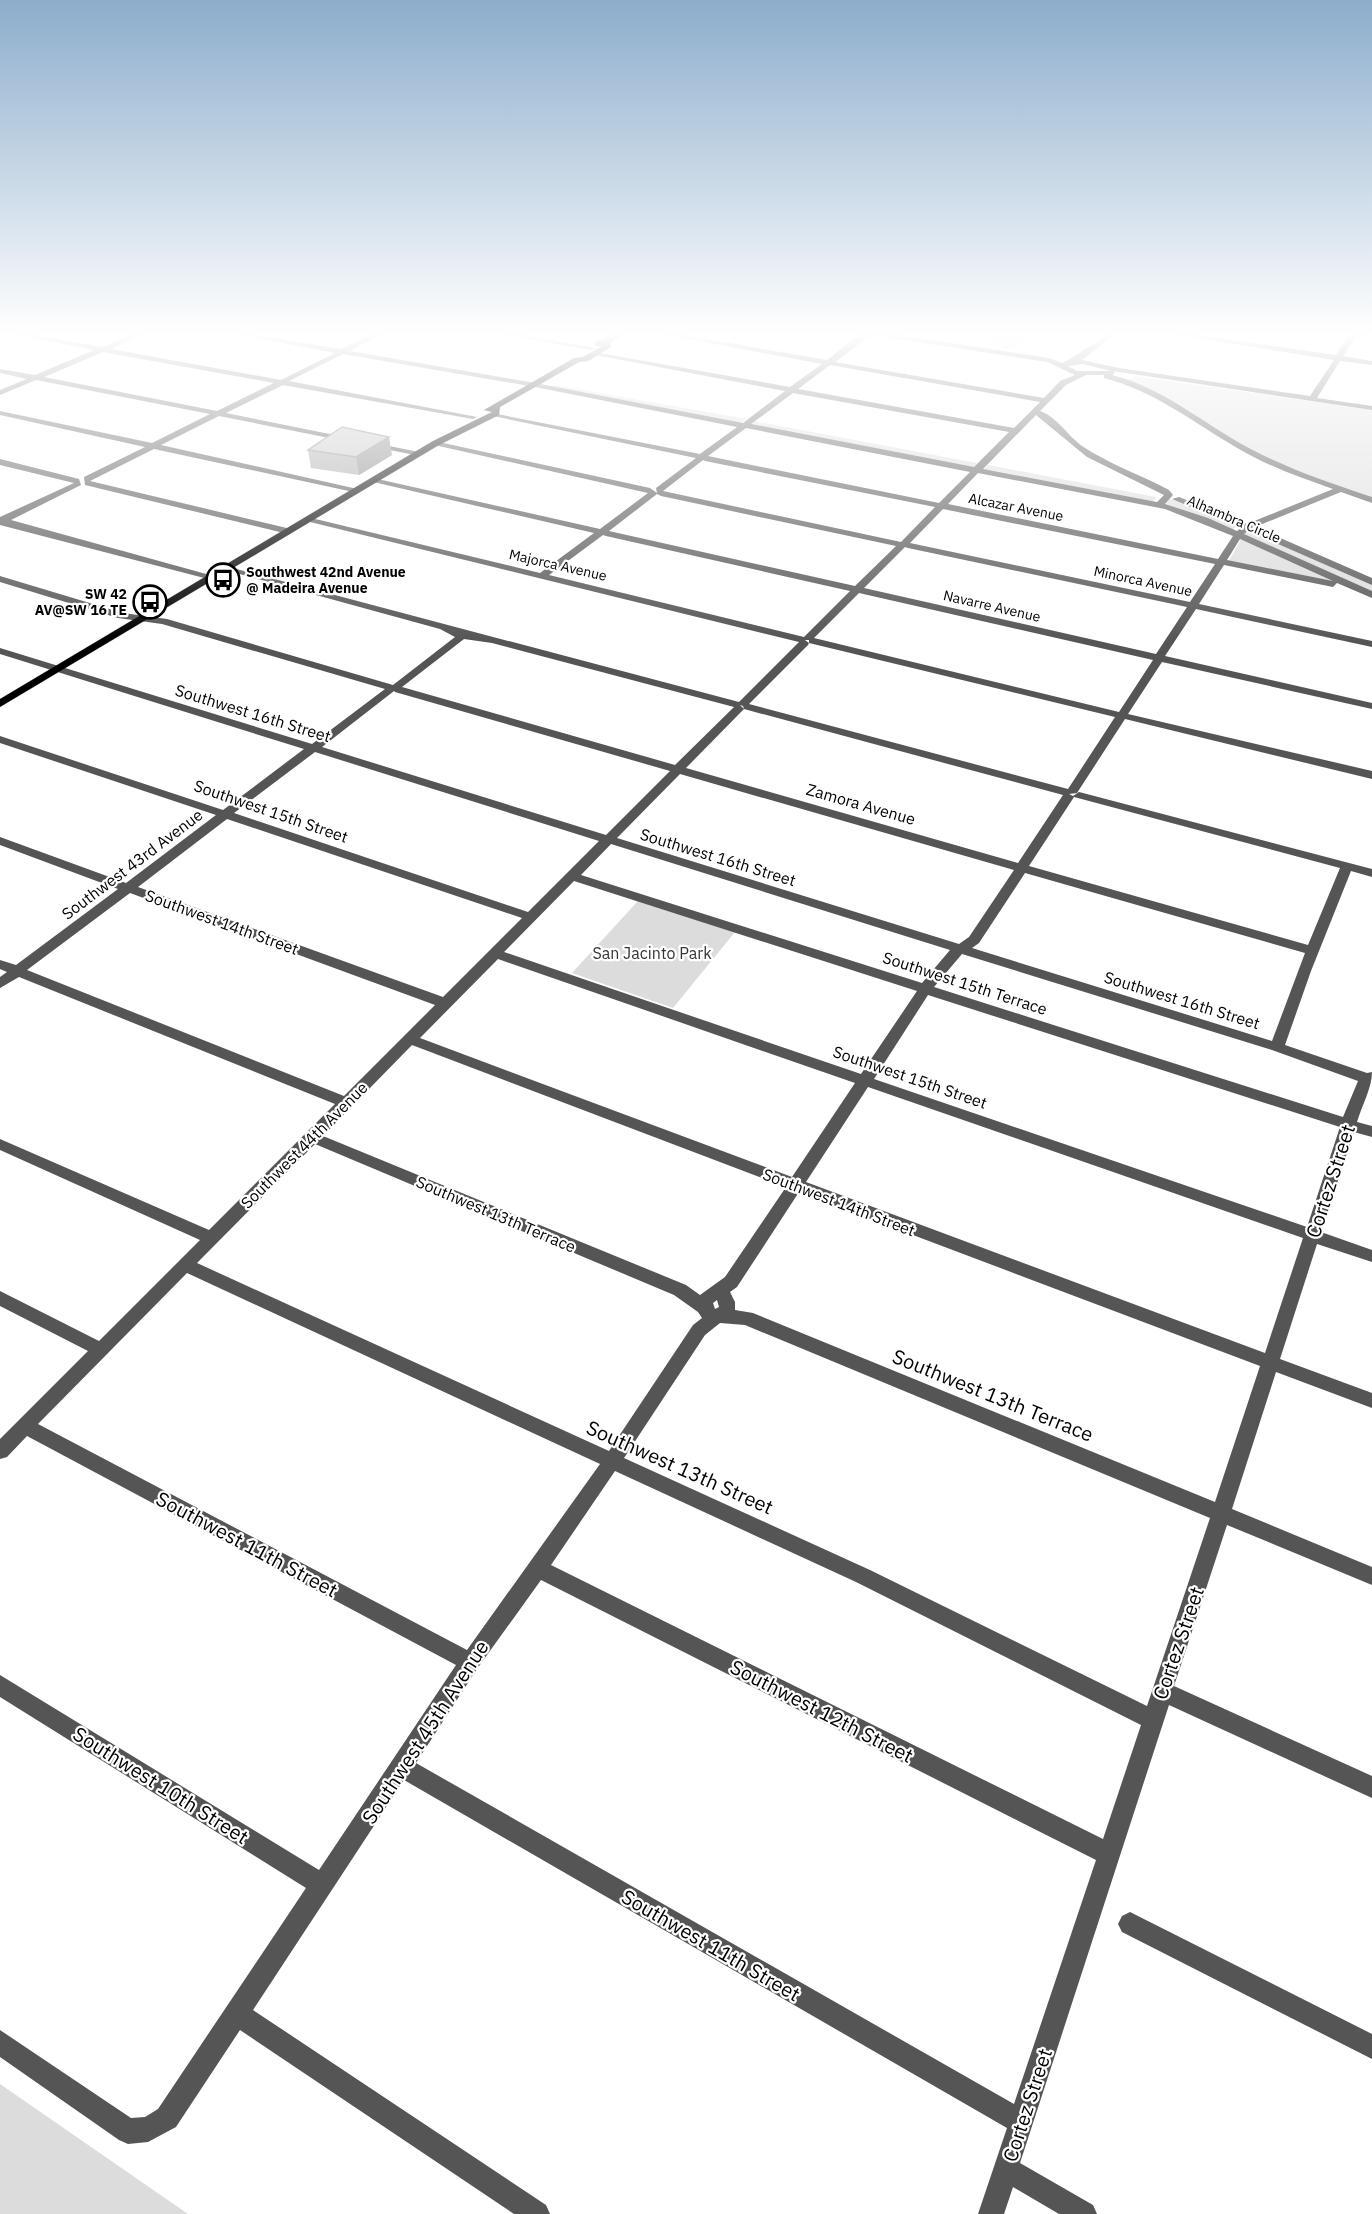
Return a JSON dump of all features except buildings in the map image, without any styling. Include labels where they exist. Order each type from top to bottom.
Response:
[{"type":"main road","points":[[0,704],[450,435]]},
{"type":"street","points":[[103,435],[358,490]]},
{"type":"street","points":[[1,521],[76,483],[87,481],[174,435]]},
{"type":"street","points":[[331,435],[420,453]]},
{"type":"street","name":"Alcazar Avenue","points":[[604,435],[942,506],[1355,588]]},
{"type":"street","points":[[541,577],[731,435]]},
{"type":"street","name":"Alhambra Circle","points":[[804,435],[980,466]]},
{"type":"street","name":"Alhambra Circle","points":[[832,435],[1161,501],[1203,507],[1372,582]]},
{"type":"street","name":"Southwest 44th Avenue","points":[[0,1451],[1012,435]]},
{"type":"street","points":[[1065,435],[1091,456],[1158,488],[1161,501]]},
{"type":"street","points":[[1224,435],[1261,457],[1372,500]]},
{"type":"street","name":"Minorca Avenue","points":[[434,444],[1372,644]]},
{"type":"street","points":[[0,462],[76,483]]},
{"type":"street","points":[[87,481],[288,531]]},
{"type":"street","name":"Navarre Avenue","points":[[373,481],[1372,706]]},
{"type":"street","name":"Southwest 45th Avenue","points":[[0,2042],[118,2126],[136,2132],[148,2129],[167,2118],[470,1662],[612,1460],[796,1186],[925,989],[947,961],[974,940],[1238,535],[1247,527],[1341,489]]},
{"type":"street","name":"Alhambra Circle","points":[[1161,501],[1372,595]]},
{"type":"street","name":"Majorca Avenue","points":[[307,520],[1372,775]]},
{"type":"street","points":[[1,521],[212,577]]},
{"type":"street","points":[[226,568],[444,627],[463,635],[492,640],[1372,873]]},
{"type":"street","name":"Zamora Avenue","points":[[0,579],[122,616],[163,621],[1313,951]]},
{"type":"street","name":"Southwest 43rd Avenue","points":[[0,984],[463,635]]},
{"type":"street","name":"Southwest 16th Street","points":[[0,651],[1277,1047],[1370,1078]]},
{"type":"street","name":"Southwest 15th Street","points":[[0,739],[531,917]]},
{"type":"street","name":"Southwest 14th Street","points":[[0,841],[445,1003]]},
{"type":"street","points":[[1277,1047],[1347,867]]},
{"type":"street","name":"Southwest 15th Terrace","points":[[571,876],[1372,1132]]},
{"type":"street","name":"Southwest 15th Street","points":[[494,953],[1372,1256]]},
{"type":"street","points":[[0,963],[346,1103]]},
{"type":"street","name":"Southwest 14th Street","points":[[409,1039],[1372,1401]]},
{"type":"street","name":"Cortez Street","points":[[991,2214],[1348,1125],[1360,1090],[1370,1078]]},
{"type":"street","name":"Southwest 13th Terrace","points":[[312,1137],[680,1290],[714,1308],[747,1318],[1372,1576]]},
{"type":"street","points":[[0,1144],[211,1238]]},
{"type":"street","name":"Southwest 13th Street","points":[[185,1265],[863,1576],[1152,1719]]},
{"type":"street","points":[[0,1299],[101,1350]]},
{"type":"street","name":"Southwest 11th Street","points":[[25,1426],[470,1662]]},
{"type":"street","name":"Southwest 12th Street","points":[[537,1568],[1108,1854]]},
{"type":"street","name":"Southwest 10th Street","points":[[0,1686],[322,1885]]},
{"type":"street","points":[[1162,1691],[1372,1787]]},
{"type":"street","name":"Southwest 11th Street","points":[[402,1767],[1021,2122]]},
{"type":"street","points":[[1130,1924],[1372,2047]]},
{"type":"street","points":[[237,2014],[537,2214]]},
{"type":"street","points":[[1006,2169],[1084,2214]]},
{"type":"green space","points":[[804,435],[830,435],[977,463],[973,468]]},
{"type":"green space","points":[[1226,435],[1372,435],[1372,498],[1304,474],[1259,454]]},
{"type":"green space","points":[[988,465],[1156,497],[1153,502],[983,470]]},
{"type":"green space","points":[[1169,499],[1196,506],[1238,525],[1232,530],[1166,504]]},
{"type":"green space","points":[[1248,529],[1372,584],[1372,592],[1244,535]]},
{"type":"green space","points":[[1241,539],[1343,584],[1229,561]]},
{"type":"green space","name":"San Jacinto Park","points":[[638,901],[735,932],[673,1008],[572,973]]},
{"type":"green space","points":[[0,2084],[188,2214],[0,2214]]},
{"type":"place","name":"Southwest 42nd Avenue @ Madeira Avenue","points":[[223,580]]},
{"type":"place","name":"SW 42 AV@SW 16 TE","points":[[150,602]]}]
